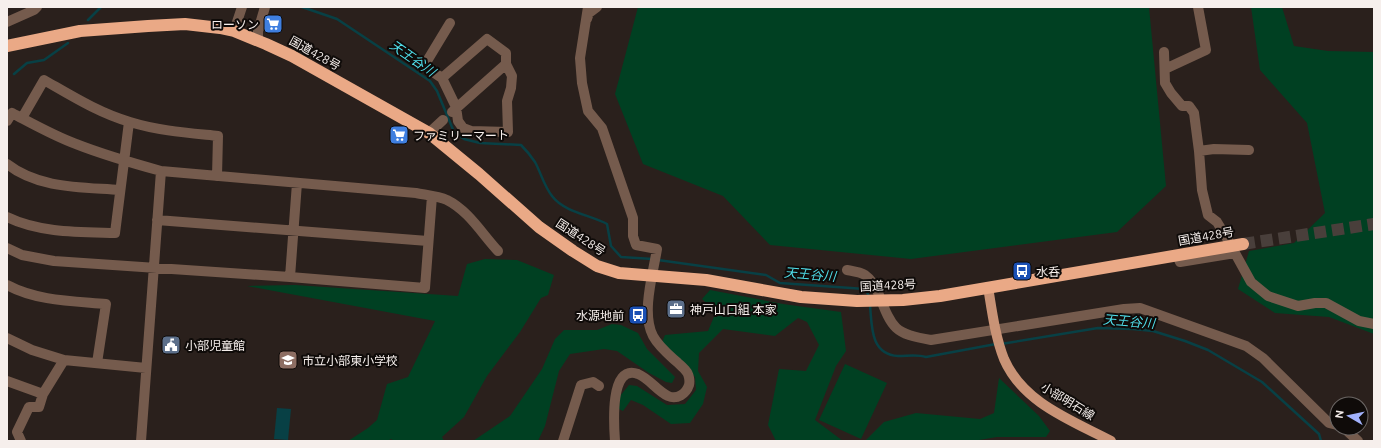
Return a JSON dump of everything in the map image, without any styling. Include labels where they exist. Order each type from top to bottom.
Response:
[{"type":"highway","name":"国道428号","points":[[7,46],[80,31],[148,26],[185,24],[220,28],[234,32],[292,56],[429,133],[479,174],[539,227],[597,266],[619,273],[653,272],[801,297],[840,300],[903,300],[940,296],[1243,244]]},
{"type":"main road","name":"小部明石線","points":[[988,287],[998,339],[1005,359],[1024,389],[1047,407],[1111,441]]},
{"type":"street","points":[[7,22],[34,10],[37,7]]},
{"type":"street","points":[[234,32],[242,7]]},
{"type":"street","points":[[258,41],[258,31],[265,7]]},
{"type":"street","points":[[588,7],[580,58],[582,83],[588,111],[602,128],[634,218],[633,236],[636,245],[657,249],[648,302],[648,326],[659,346],[686,370],[690,383],[685,393],[676,398],[667,396],[649,380],[637,373],[627,374],[622,379],[616,391],[614,416],[615,441]]},
{"type":"street","points":[[587,19],[589,13],[597,7]]},
{"type":"street","points":[[1165,69],[1206,50],[1198,7]]},
{"type":"street","points":[[442,78],[487,39],[506,53],[506,64],[512,76],[511,88],[507,101],[508,132],[471,131],[463,128],[458,121],[442,78],[424,66],[450,23]]},
{"type":"street","points":[[1164,52],[1166,82],[1171,93],[1182,106],[1190,106],[1194,113],[1202,190],[1208,215],[1217,222],[1231,246]]},
{"type":"street","points":[[454,110],[506,64]]},
{"type":"street","points":[[22,118],[44,80],[90,106],[129,122],[161,130],[218,136],[217,176]]},
{"type":"street","points":[[7,121],[12,113],[75,144],[124,161],[161,171],[416,193],[432,196],[447,200],[460,209],[476,224],[498,251]]},
{"type":"street","points":[[429,133],[443,120]]},
{"type":"street","points":[[7,217],[36,227],[68,231],[115,233],[129,122]]},
{"type":"street","points":[[1199,151],[1214,149],[1249,150]]},
{"type":"street","points":[[7,164],[13,169],[39,181],[66,186],[120,190]]},
{"type":"street","points":[[141,441],[161,171]]},
{"type":"street","points":[[290,277],[297,183]]},
{"type":"street","points":[[7,248],[22,255],[54,261],[425,288],[432,196]]},
{"type":"street","points":[[157,220],[428,241]]},
{"type":"street","points":[[1177,255],[1180,262],[1235,253],[1251,282],[1268,296],[1298,306],[1326,302],[1358,321],[1374,324]]},
{"type":"street","points":[[847,270],[864,275],[875,284],[888,320],[899,331],[912,337],[930,340],[1124,309],[1140,308],[1246,346],[1263,358],[1329,423]]},
{"type":"street","points":[[7,285],[17,290],[47,299],[106,304],[97,363]]},
{"type":"street","points":[[7,338],[32,350],[64,360],[146,368]]},
{"type":"street","points":[[21,441],[17,432],[29,407],[39,407],[44,394],[64,360]]},
{"type":"street","points":[[7,381],[44,394]]},
{"type":"street","points":[[563,441],[581,385],[593,382],[599,386]]},
{"type":"green space","points":[[638,7],[1149,7],[1166,186],[1117,232],[911,259],[770,245],[723,196],[643,164],[615,94]]},
{"type":"green space","points":[[1251,7],[1282,7],[1294,46],[1328,51],[1374,52],[1374,334],[1329,317],[1275,313],[1238,289],[1249,251],[1294,243],[1325,213],[1307,123],[1260,70]]},
{"type":"green space","points":[[485,259],[517,260],[554,275],[548,295],[541,298],[520,332],[487,376],[464,417],[442,437],[444,441],[394,441],[391,439],[387,441],[348,441],[368,428],[377,420],[387,384],[408,377],[435,321],[247,286],[295,285],[458,296],[467,264]]},
{"type":"green space","points":[[710,290],[783,304],[841,312],[846,351],[836,366],[815,420],[843,441],[776,441],[768,425],[779,369],[806,371],[819,345],[807,322],[798,318],[775,336],[723,329],[699,353],[698,371],[707,387],[703,404],[690,423],[671,424],[643,405],[631,400],[623,411],[619,409],[620,396],[629,385],[637,386],[667,405],[685,404],[696,390],[695,377],[662,342],[665,335],[708,331],[716,312],[702,299]]},
{"type":"green space","points":[[612,324],[621,325],[638,333],[647,349],[675,377],[672,383],[666,382],[649,373],[617,351],[604,349],[570,354],[559,371],[545,426],[538,441],[473,441],[510,416],[542,369],[555,339],[564,330],[597,330]]},
{"type":"green space","points":[[845,364],[887,383],[861,439],[819,420]]},
{"type":"green space","points":[[999,378],[1039,416],[1050,431],[1046,437],[997,437],[973,441],[865,441],[884,422],[916,413],[980,419],[994,413]]},
{"type":"water","points":[[277,408],[291,409],[288,440],[274,439]]},
{"type":"waterway","points":[[88,20],[101,7]]},
{"type":"waterway","name":"天王谷川","points":[[302,7],[337,19],[430,81],[437,91],[454,132],[464,139],[480,143],[521,145],[535,162],[547,188],[557,201],[570,210],[607,224],[611,246],[621,257],[653,259]]},
{"type":"waterway","points":[[14,74],[27,63],[44,60],[68,43]]},
{"type":"waterway","name":"天王谷川","points":[[658,260],[766,275],[780,283],[865,289],[869,298]]},
{"type":"waterway","name":"天王谷川","points":[[870,305],[874,338],[877,345],[889,354],[898,356],[916,355],[926,357],[996,344]]},
{"type":"waterway","name":"天王谷川","points":[[1001,344],[1098,328],[1153,331],[1208,350],[1262,382],[1319,434],[1321,441]]},
{"type":"tunnel","points":[[1243,244],[1374,224]]},
{"type":"place","name":"ローソン","points":[[273,24]]},
{"type":"place","name":"ファミリーマート","points":[[399,135]]},
{"type":"place","name":"水呑","points":[[1022,271]]},
{"type":"place","name":"神戸山口組 本家","points":[[676,309]]},
{"type":"place","name":"水源地前","points":[[638,315]]},
{"type":"place","name":"小部児童館","points":[[171,345]]},
{"type":"place","name":"市立小部東小学校","points":[[288,360]]}]
